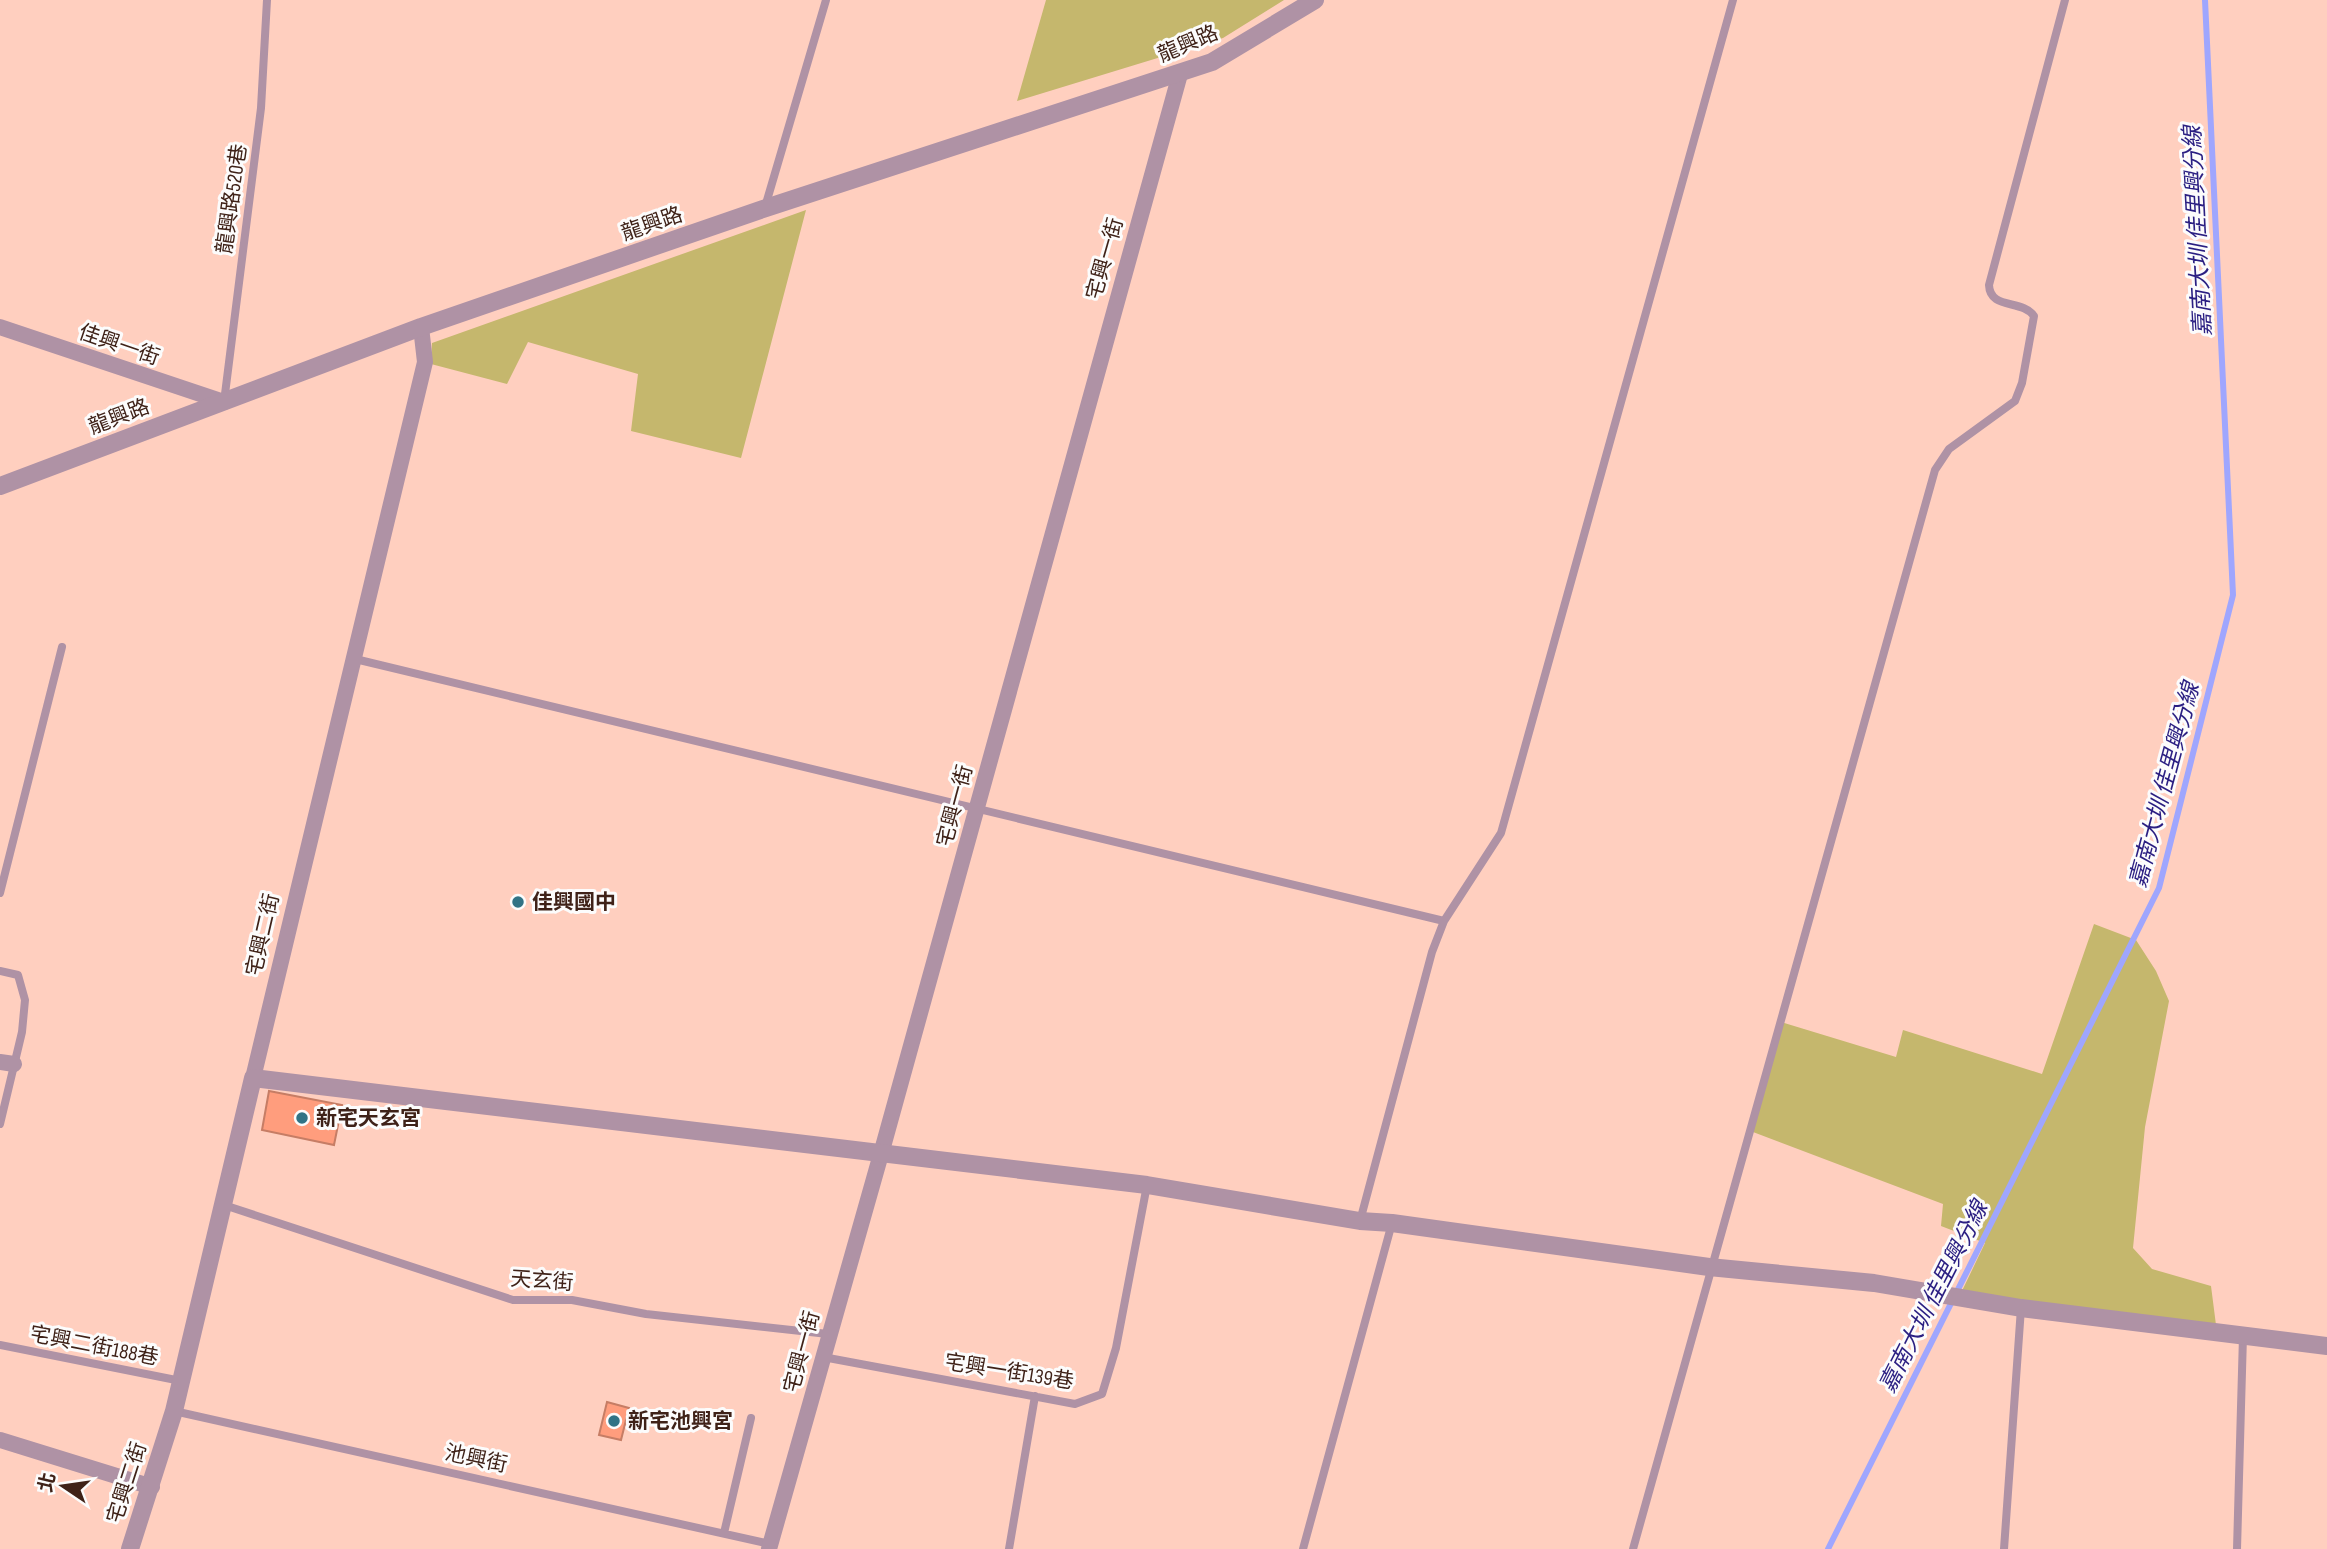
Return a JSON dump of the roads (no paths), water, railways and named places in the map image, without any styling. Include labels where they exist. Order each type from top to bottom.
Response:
[{"type":"street","name":"龍興路","points":[[0,486],[422,327],[763,209],[1180,74],[1212,62],[1315,0]]},
{"type":"street","name":"宅興一街","points":[[769,1546],[881,1154],[1180,74]]},
{"type":"street","name":"佳興一街","points":[[0,327],[224,402]]},
{"type":"street","name":"宅興二街","points":[[130,1549],[152,1487],[174,1411],[224,1205],[351,658],[425,362],[422,327]]},
{"type":"street","points":[[253,1078],[1147,1185],[1360,1221],[1392,1223],[1709,1267],[1874,1283],[2021,1308],[2327,1346]]},
{"type":"street","points":[[0,1440],[152,1487]]},
{"type":"lane","name":"龍興路520巷","points":[[224,402],[261,108],[267,0]]},
{"type":"lane","points":[[763,209],[771,194],[826,0]]},
{"type":"lane","points":[[1360,1221],[1432,952],[1444,922],[1501,833],[1733,0]]},
{"type":"lane","points":[[1633,1549],[1709,1267],[1935,470],[1949,450],[2009,407],[2020,392],[2034,316],[2026,309],[1996,301],[1990,294],[1989,285],[2065,0]]},
{"type":"lane","points":[[0,893],[62,647]]},
{"type":"lane","points":[[351,658],[1444,922]]},
{"type":"lane","points":[[0,971],[18,975],[25,1000],[22,1032],[7,1063],[0,1124]]},
{"type":"lane","name":"宅興一街139巷","points":[[823,1357],[1075,1404],[1102,1394],[1116,1348],[1147,1185]]},
{"type":"lane","name":"天玄街","points":[[224,1205],[513,1300],[572,1300],[646,1314],[828,1335]]},
{"type":"lane","points":[[1303,1549],[1392,1223]]},
{"type":"lane","points":[[2004,1549],[2021,1308]]},
{"type":"lane","points":[[2237,1549],[2243,1336]]},
{"type":"lane","name":"宅興二街188巷","points":[[0,1345],[181,1381]]},
{"type":"lane","points":[[1009,1549],[1035,1396]]},
{"type":"lane","name":"池興街","points":[[174,1411],[769,1546]]},
{"type":"lane","points":[[724,1534],[751,1418]]},
{"type":"waterway","name":"嘉南大圳 佳里興分線","points":[[1828,1549],[2159,888],[2233,595],[2205,0]]},
{"type":"place","name":"佳興國中","points":[[518,902]]},
{"type":"place","name":"新宅天玄宮","points":[[302,1118]]},
{"type":"place","name":"新宅池興宮","points":[[614,1421]]}]
